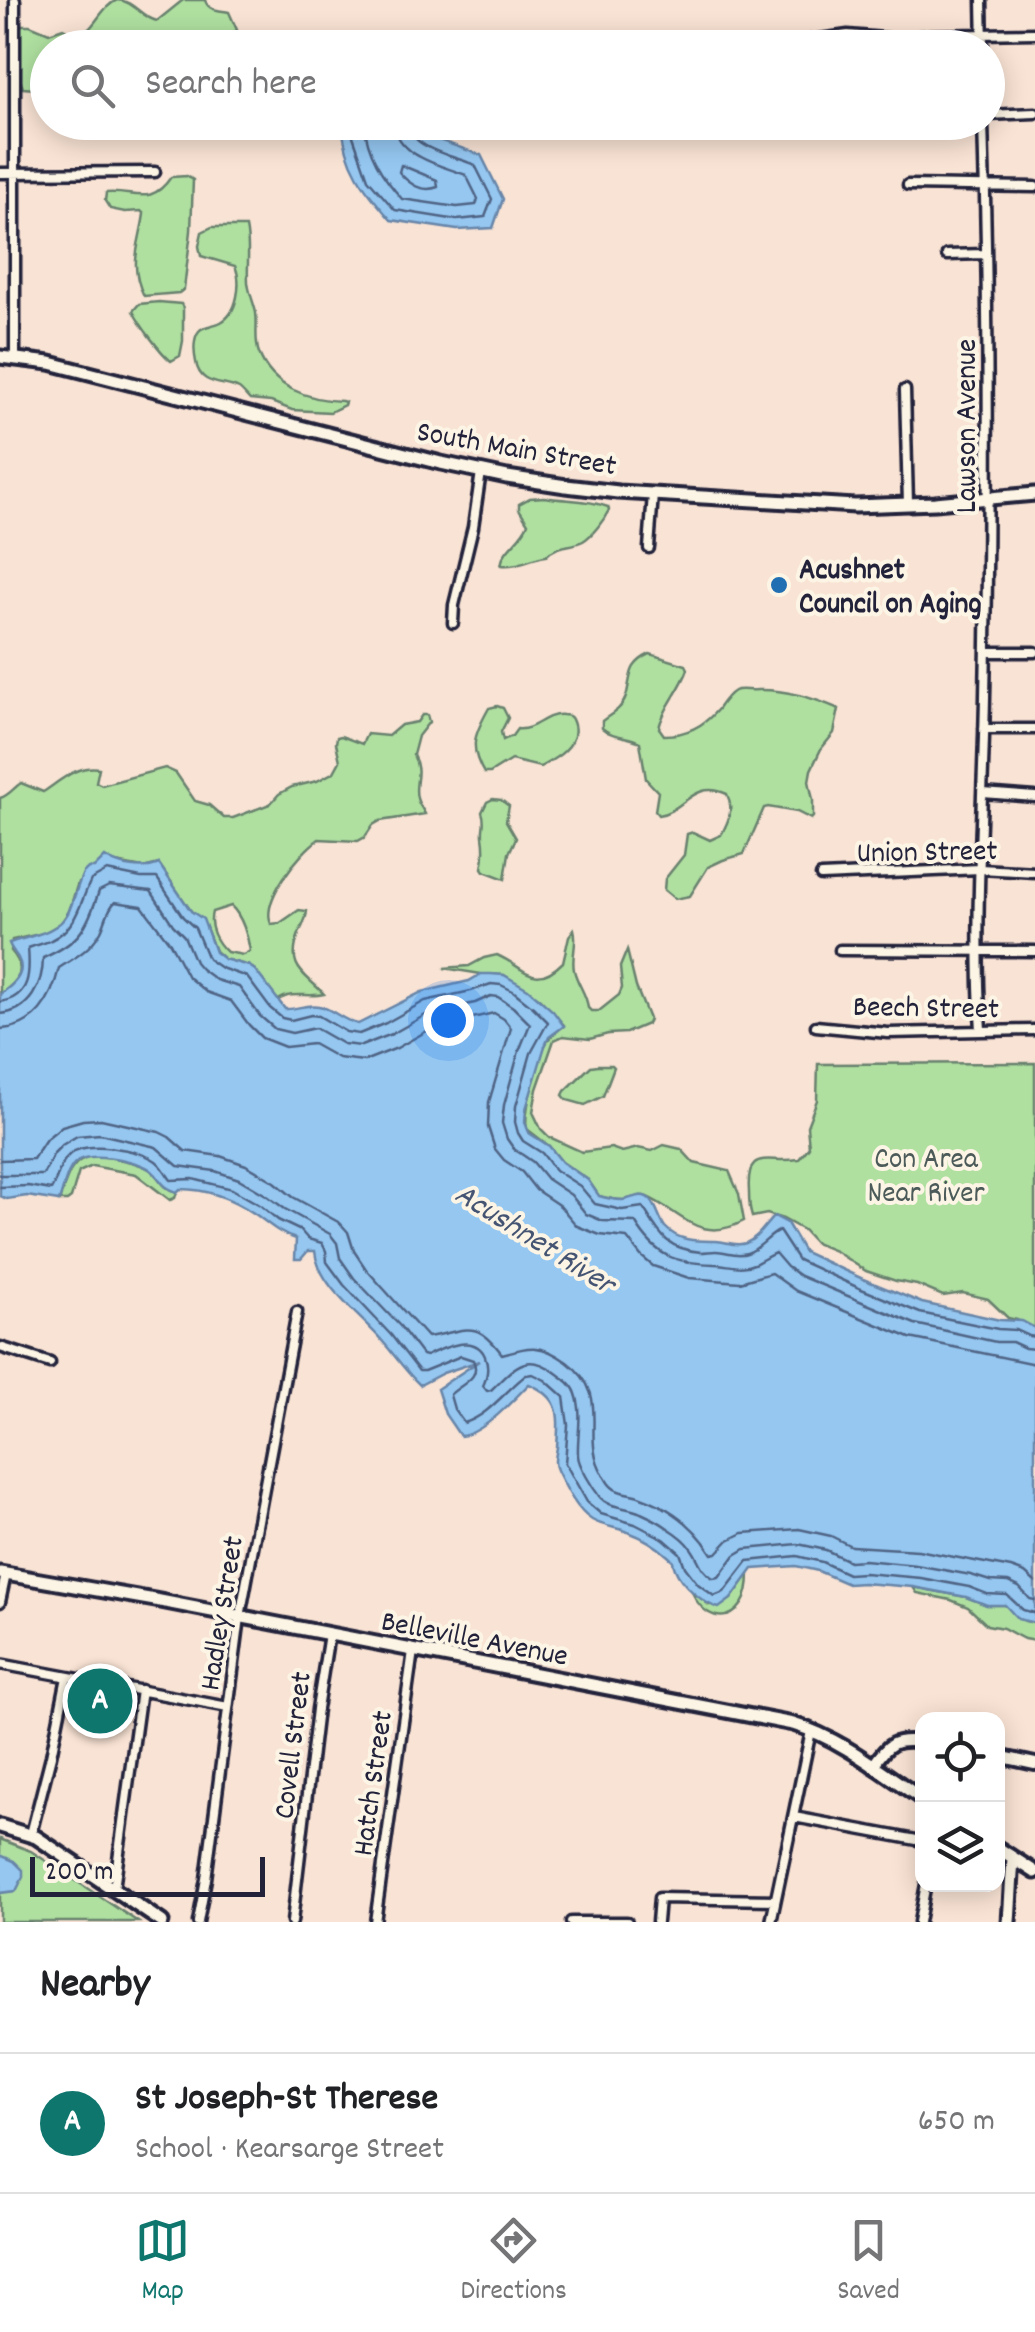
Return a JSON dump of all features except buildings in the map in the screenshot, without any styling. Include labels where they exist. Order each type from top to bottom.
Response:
[{"type":"main road","name":"South Main Street","points":[[0,357],[50,363],[481,472],[583,488],[838,506],[1035,494]]},
{"type":"main road","name":"Belleville Avenue","points":[[3,1573],[725,1710],[812,1730],[915,1794]]},
{"type":"main road","points":[[0,1826],[31,1834],[162,1922]]},
{"type":"main road","points":[[1005,1854],[1035,1872]]},
{"type":"main road","points":[[1009,1922],[1013,1858]]},
{"type":"street","points":[[15,0],[15,358]]},
{"type":"street","points":[[982,0],[982,30]]},
{"type":"street","points":[[1005,33],[1035,32]]},
{"type":"street","points":[[1005,114],[1035,113]]},
{"type":"street","name":"Lawson Avenue","points":[[981,1030],[980,869],[988,498],[984,140]]},
{"type":"street","points":[[0,173],[154,172]]},
{"type":"street","points":[[908,186],[1035,187]]},
{"type":"street","points":[[947,254],[985,254]]},
{"type":"street","points":[[904,390],[908,504]]},
{"type":"street","points":[[453,623],[481,472]]},
{"type":"street","points":[[649,548],[653,494]]},
{"type":"street","points":[[986,652],[1035,652]]},
{"type":"street","points":[[984,728],[1035,729]]},
{"type":"street","points":[[984,792],[1035,798]]},
{"type":"street","name":"Union Street","points":[[821,876],[980,869],[1035,872]]},
{"type":"street","points":[[840,950],[1035,951]]},
{"type":"street","name":"Beech Street","points":[[816,1026],[888,1032],[1035,1030]]},
{"type":"street","name":"Hadley Street","points":[[198,1922],[240,1617],[297,1312]]},
{"type":"street","points":[[0,1348],[50,1364]]},
{"type":"street","points":[[0,1602],[3,1573]]},
{"type":"street","name":"Covell Street","points":[[292,1922],[329,1634]]},
{"type":"street","name":"Hatch Street","points":[[375,1922],[413,1651]]},
{"type":"street","points":[[0,1664],[228,1707]]},
{"type":"street","points":[[31,1834],[52,1756],[67,1677]]},
{"type":"street","points":[[114,1889],[141,1690]]},
{"type":"street","points":[[771,1922],[812,1730]]},
{"type":"street","points":[[872,1766],[891,1743],[915,1741]]},
{"type":"street","points":[[1005,1758],[1035,1764]]},
{"type":"street","points":[[794,1817],[915,1840]]},
{"type":"street","points":[[919,1922],[925,1892]]},
{"type":"street","points":[[657,1922],[658,1898],[775,1900]]},
{"type":"street","points":[[571,1922],[627,1922]]},
{"type":"green space","points":[[117,0],[157,21],[183,0],[205,0],[211,8],[229,12],[237,30],[87,30]]},
{"type":"green space","points":[[21,25],[42,30],[30,30],[30,89],[23,88],[16,56]]},
{"type":"green space","points":[[187,176],[193,180],[184,289],[179,293],[144,296],[136,264],[144,214],[110,209],[106,193],[149,195],[171,177]]},
{"type":"green space","points":[[212,227],[246,227],[249,286],[256,313],[258,348],[265,365],[293,390],[342,401],[344,405],[330,412],[292,410],[250,400],[239,389],[202,376],[195,354],[197,334],[227,318],[235,305],[238,288],[235,266],[201,256],[202,232]]},
{"type":"green space","points":[[139,304],[181,304],[183,308],[180,356],[171,361],[133,311]]},
{"type":"green space","points":[[544,497],[592,503],[609,510],[583,541],[555,549],[546,556],[501,565],[528,523],[519,504]]},
{"type":"green space","points":[[650,654],[688,669],[661,721],[659,728],[664,735],[701,725],[729,695],[739,690],[789,693],[839,709],[834,733],[811,770],[813,817],[764,808],[744,854],[708,867],[690,896],[675,899],[664,890],[665,879],[684,855],[687,834],[693,832],[710,840],[721,835],[730,804],[727,794],[706,790],[658,815],[658,792],[646,779],[640,742],[602,728],[602,721],[624,701],[634,667]]},
{"type":"green space","points":[[489,708],[503,708],[508,718],[501,732],[503,740],[517,729],[563,715],[573,720],[573,739],[564,751],[540,767],[511,760],[484,773],[475,740]]},
{"type":"green space","points":[[427,715],[429,722],[418,736],[413,755],[417,798],[425,814],[380,821],[358,841],[319,839],[292,866],[271,903],[271,924],[280,923],[299,910],[307,911],[296,945],[296,962],[324,994],[289,996],[277,1001],[255,970],[224,959],[215,951],[205,925],[159,864],[143,868],[111,862],[78,882],[61,923],[44,933],[12,940],[11,951],[19,964],[19,975],[0,994],[0,798],[21,783],[43,792],[70,774],[91,767],[99,768],[96,782],[102,785],[165,768],[176,773],[195,801],[209,805],[224,818],[233,818],[270,804],[292,787],[334,772],[340,761],[337,737],[362,744],[367,734],[388,736],[401,725]],"holes":[[[231,906],[249,945],[250,951],[243,955],[227,952],[212,929],[212,912]]]},
{"type":"green space","points":[[493,799],[509,806],[506,821],[516,838],[505,879],[482,868],[482,812]]},
{"type":"green space","points":[[574,929],[574,970],[588,1008],[599,1011],[619,995],[620,967],[627,950],[649,1019],[647,1024],[626,1033],[590,1039],[563,1036],[554,1040],[533,1112],[541,1129],[549,1137],[582,1152],[611,1148],[622,1152],[638,1148],[652,1151],[664,1145],[681,1149],[694,1163],[729,1171],[744,1221],[728,1227],[703,1228],[644,1196],[623,1200],[599,1196],[588,1180],[527,1129],[529,1098],[540,1060],[549,1039],[564,1025],[540,999],[504,975],[444,968],[469,966],[497,955],[530,974],[544,975],[563,962]]},
{"type":"green space","name":"Con Area Near River","points":[[1035,1063],[1035,1329],[1008,1318],[988,1299],[963,1293],[943,1296],[866,1271],[815,1243],[803,1230],[783,1219],[767,1214],[752,1217],[749,1178],[755,1163],[799,1159],[809,1147],[807,1126],[817,1100],[818,1064]]},
{"type":"green space","points":[[612,1065],[603,1096],[585,1105],[563,1095],[591,1066]]},
{"type":"green space","points":[[91,1156],[148,1168],[166,1187],[177,1192],[175,1198],[170,1200],[136,1174],[92,1166],[79,1172],[71,1198],[59,1201],[73,1168]]},
{"type":"green space","points":[[749,1573],[744,1601],[729,1615],[708,1612],[693,1594],[709,1605],[731,1599]]},
{"type":"green space","points":[[913,1587],[987,1605],[1005,1605],[1025,1621],[1035,1623],[1035,1641],[987,1625],[968,1607],[917,1593]]},
{"type":"green space","points":[[0,1839],[31,1851],[138,1922],[0,1922]]},
{"type":"water","points":[[344,140],[438,140],[481,155],[503,199],[493,228],[457,230],[391,220],[372,198]]},
{"type":"water","name":"Acushnet River","points":[[105,857],[131,867],[159,864],[191,911],[203,919],[215,952],[255,970],[285,1009],[319,1006],[358,1024],[422,992],[469,981],[481,974],[504,975],[528,989],[564,1026],[549,1037],[545,1046],[526,1109],[529,1133],[588,1180],[599,1196],[619,1200],[648,1198],[665,1227],[676,1236],[742,1244],[754,1238],[774,1216],[787,1223],[804,1252],[863,1279],[922,1303],[1022,1321],[1035,1328],[1035,1623],[1018,1619],[1005,1605],[987,1605],[913,1587],[848,1584],[796,1566],[753,1569],[731,1599],[719,1608],[713,1606],[687,1587],[673,1561],[659,1549],[633,1534],[592,1520],[576,1504],[556,1467],[558,1417],[548,1395],[529,1384],[478,1430],[460,1436],[445,1414],[437,1389],[479,1361],[420,1385],[332,1288],[315,1251],[295,1259],[296,1239],[247,1209],[210,1193],[190,1189],[177,1192],[166,1187],[146,1167],[99,1157],[75,1163],[59,1201],[0,1196],[0,994],[21,969],[9,943],[57,926],[70,908],[83,873]]},
{"type":"water","points":[[0,1855],[23,1870],[16,1891],[0,1893]]},
{"type":"place","name":"Acushnet Council on Aging","points":[[779,585]]},
{"type":"place","name":"St Joseph-St Therese","points":[[100,1701]]}]
